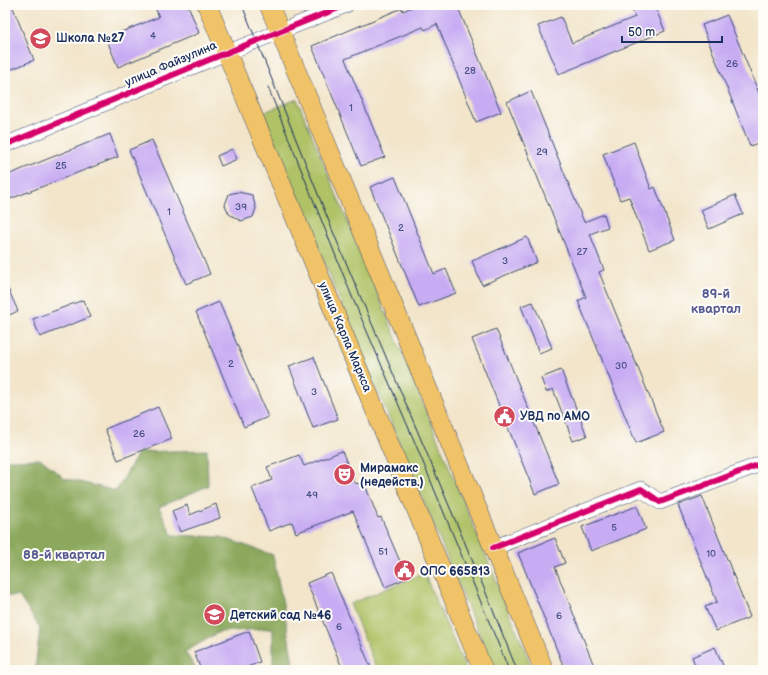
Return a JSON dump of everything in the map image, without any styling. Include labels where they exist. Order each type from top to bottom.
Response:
[{"type":"main road","name":"улица Карла Маркса","points":[[207,5],[228,52],[483,670]]},
{"type":"main road","points":[[269,5],[492,548],[544,670]]},
{"type":"street","name":"улица Файзулина","points":[[5,145],[228,52],[346,5]]},
{"type":"street","points":[[492,548],[641,489],[660,502],[763,463]]},
{"type":"green space","points":[[297,99],[533,670],[494,670],[262,113]]},
{"type":"green space","points":[[207,450],[208,486],[159,507],[172,535],[221,537],[273,555],[293,663],[283,670],[273,670],[273,628],[219,632],[185,652],[197,670],[35,670],[40,628],[19,596],[5,596],[5,460],[41,459],[64,478],[116,491],[139,452]]},
{"type":"green space","points":[[424,573],[466,670],[377,670],[350,604]]},
{"type":"building","points":[[5,5],[12,5],[34,60],[5,72]]},
{"type":"building","points":[[154,5],[188,5],[199,33],[118,67],[106,38],[159,17]]},
{"type":"building","points":[[416,5],[457,5],[501,112],[476,122],[437,24],[425,30],[423,27],[345,59],[385,157],[361,166],[312,46],[402,8],[403,11]]},
{"type":"building","points":[[630,5],[654,5],[665,31],[559,74],[538,26],[561,17],[572,43],[635,17]]},
{"type":"building","points":[[727,15],[763,103],[763,141],[750,146],[702,25]]},
{"type":"building","points":[[531,91],[584,222],[604,214],[608,227],[590,234],[604,270],[599,272],[664,432],[636,443],[578,301],[586,297],[507,102]]},
{"type":"building","points":[[110,134],[118,157],[5,201],[5,176]]},
{"type":"building","points":[[152,140],[210,274],[186,284],[129,150]]},
{"type":"building","points":[[634,142],[651,189],[655,187],[675,240],[649,250],[629,197],[620,200],[603,154]]},
{"type":"building","points":[[232,149],[237,159],[221,166],[217,156]]},
{"type":"building","points":[[395,177],[434,274],[446,269],[456,293],[419,307],[370,187]]},
{"type":"building","points":[[238,192],[252,195],[256,208],[253,217],[241,221],[229,214],[225,205],[229,194]]},
{"type":"building","points":[[735,195],[743,214],[709,229],[701,210]]},
{"type":"building","points":[[527,237],[537,262],[482,285],[472,261]]},
{"type":"building","points":[[5,282],[18,311],[5,317]]},
{"type":"building","points":[[83,300],[90,317],[40,337],[33,319]]},
{"type":"building","points":[[219,302],[268,417],[244,427],[196,312]]},
{"type":"building","points":[[533,302],[552,348],[539,353],[521,306]]},
{"type":"building","points":[[496,329],[559,484],[535,494],[472,339]]},
{"type":"building","points":[[314,357],[338,419],[313,428],[289,366]]},
{"type":"building","points":[[561,370],[587,436],[573,441],[553,389],[546,392],[541,378]]},
{"type":"building","points":[[158,407],[172,439],[118,460],[105,429]]},
{"type":"building","points":[[342,451],[355,483],[365,485],[378,518],[381,517],[407,578],[385,587],[353,511],[296,533],[292,522],[269,531],[252,488],[272,480],[267,467],[299,455],[304,466]]},
{"type":"building","points":[[702,496],[750,617],[716,631],[705,607],[717,602],[678,505]]},
{"type":"building","points":[[216,504],[220,518],[180,532],[172,511],[187,505],[190,515]]},
{"type":"building","points":[[637,506],[646,529],[591,551],[582,527]]},
{"type":"building","points":[[555,538],[565,563],[555,567],[594,666],[583,670],[565,670],[518,553]]},
{"type":"building","points":[[331,573],[372,670],[343,670],[307,583]]},
{"type":"building","points":[[249,631],[260,662],[240,670],[201,670],[194,652]]},
{"type":"building","points":[[715,647],[725,670],[697,670],[692,657]]},
{"type":"tram line","points":[[242,5],[336,239],[484,588],[517,670]]},
{"type":"tram line","points":[[268,87],[353,299],[413,438],[509,670]]},
{"type":"cycle path","points":[[5,145],[206,61],[346,5]]},
{"type":"cycle path","points":[[493,548],[641,489],[660,502],[763,463]]},
{"type":"place","name":"Школа №27","points":[[41,38]]},
{"type":"place","name":"УВД по АМО","points":[[504,416]]},
{"type":"place","name":"Мирамакс (недейств.)","points":[[344,475]]},
{"type":"place","name":"ОПС 665813","points":[[405,571]]},
{"type":"place","name":"Детский сад №46","points":[[214,615]]},
{"type":"district","name":"89-й квартал","points":[[716,302]]},
{"type":"district","name":"88-й квартал","points":[[64,555]]}]
